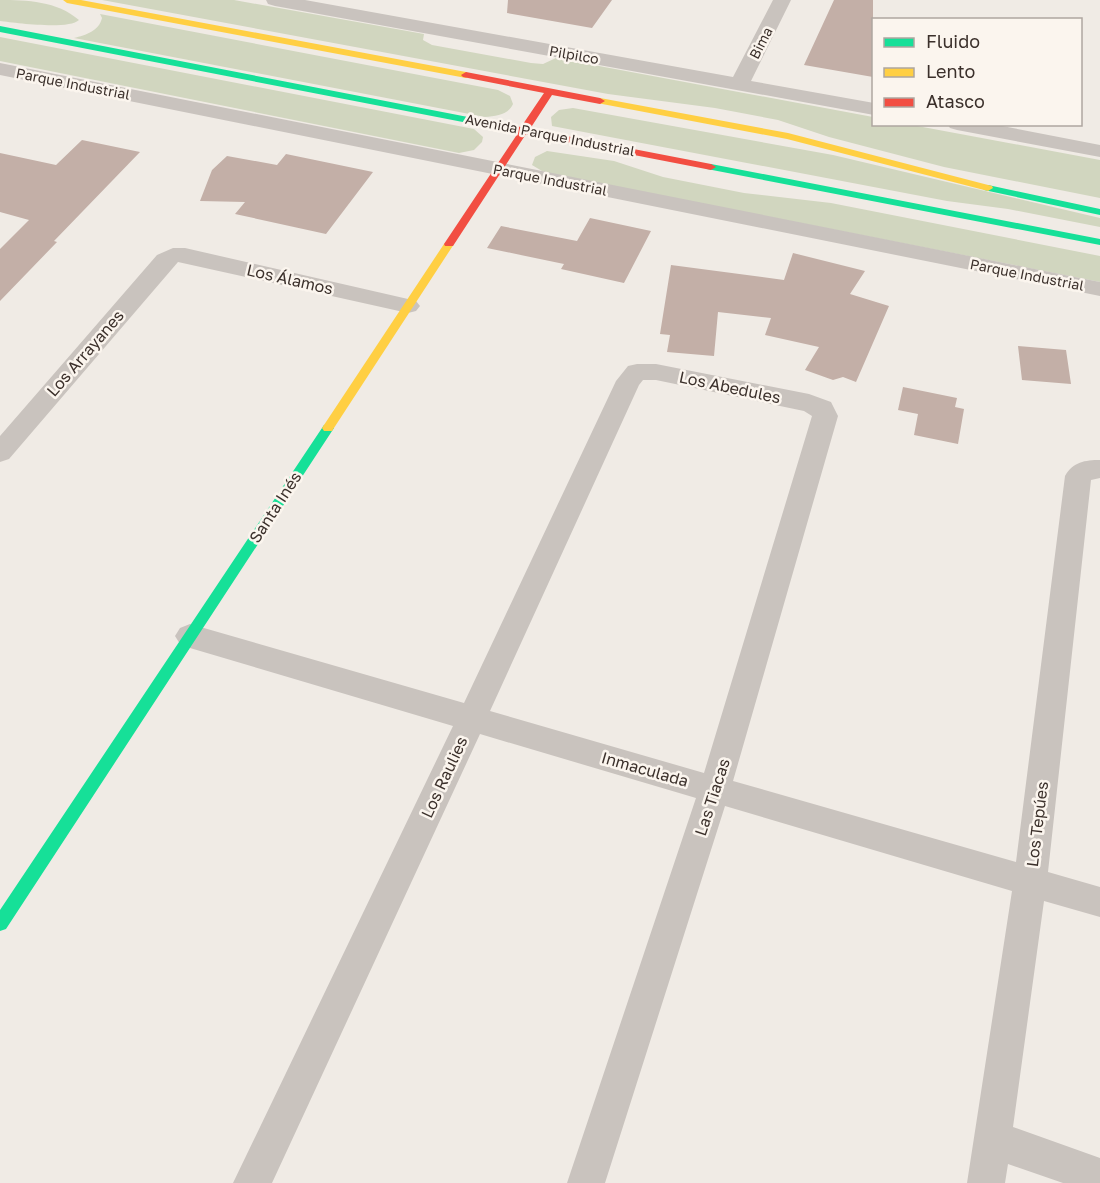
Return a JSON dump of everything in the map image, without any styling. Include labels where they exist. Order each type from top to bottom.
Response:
[{"type":"main road","points":[[23,34],[67,32],[85,24],[87,13],[69,0]]},
{"type":"main road","points":[[69,0],[788,136],[1008,193],[1100,212]]},
{"type":"main road","name":"Avenida Parque Industrial","points":[[0,29],[1100,242]]},
{"type":"main road","name":"Santa Inés","points":[[0,924],[550,91]]},
{"type":"street","name":"Pilpilco","points":[[275,0],[872,109]]},
{"type":"street","name":"Bima","points":[[740,85],[782,0]]},
{"type":"street","name":"Parque Industrial","points":[[0,69],[1100,290]]},
{"type":"street","points":[[968,126],[1100,151]]},
{"type":"street","name":"Los Álamos","points":[[173,255],[185,255],[408,306]]},
{"type":"street","name":"Los Arrayanes","points":[[0,453],[165,260],[173,255]]},
{"type":"street","name":"Los Abedules","points":[[637,372],[667,374],[822,408]]},
{"type":"street","name":"Los Raulies","points":[[252,1183],[472,718],[628,381],[637,372]]},
{"type":"street","name":"Las Tiacas","points":[[586,1183],[715,789],[825,416],[822,408]]},
{"type":"street","name":"Los Tepúes","points":[[986,1183],[1030,881],[1078,476],[1094,469]]},
{"type":"street","name":"Inmaculada","points":[[190,636],[1100,902]]},
{"type":"street","points":[[993,1139],[1100,1178]]},
{"type":"green space","points":[[0,0],[31,1],[51,5],[79,20],[65,25],[0,21]]},
{"type":"green space","points":[[102,0],[234,0],[424,34],[423,40],[432,45],[531,63],[543,64],[556,58],[872,117],[872,126],[917,126],[1100,160],[1100,198],[944,167],[829,137],[778,120],[715,108],[608,94]]},
{"type":"green space","points":[[100,14],[498,90],[510,96],[513,104],[505,113],[485,117],[74,38],[95,29],[102,18]]},
{"type":"green space","points":[[0,37],[474,129],[483,137],[482,142],[474,150],[459,153],[0,61]]},
{"type":"green space","points":[[573,108],[833,155],[1100,218],[1100,227],[1008,209],[947,201],[552,126],[551,117],[559,110]]},
{"type":"green space","points":[[547,151],[614,161],[663,177],[744,193],[831,203],[1100,256],[1100,282],[556,175],[532,165],[535,157]]},
{"type":"building","points":[[508,0],[612,0],[592,28],[507,13]]},
{"type":"building","points":[[834,0],[873,0],[872,77],[804,65]]},
{"type":"building","points":[[82,140],[140,152],[0,301],[0,249],[29,220],[0,212],[0,153],[56,165]]},
{"type":"building","points":[[286,154],[373,172],[326,234],[235,214],[245,202],[200,201],[212,170],[227,156],[277,165]]},
{"type":"building","points":[[590,218],[651,231],[624,283],[561,269],[564,264],[487,248],[501,226],[577,241]]},
{"type":"building","points":[[793,253],[865,271],[850,294],[889,306],[856,382],[843,377],[833,380],[805,370],[819,347],[765,335],[771,318],[718,312],[714,356],[667,352],[670,335],[660,334],[671,265],[784,280]]},
{"type":"building","points":[[1018,346],[1066,350],[1071,384],[1022,380]]},
{"type":"building","points":[[903,387],[957,398],[955,407],[964,409],[958,444],[914,435],[918,414],[898,410]]},
{"type":"traffic: fast","points":[[0,29],[504,127]]},
{"type":"traffic: fast","points":[[711,167],[1100,242]]},
{"type":"traffic: fast","points":[[988,188],[1100,212]]},
{"type":"traffic: fast","points":[[0,924],[328,428]]},
{"type":"traffic: slow","points":[[67,0],[466,75]]},
{"type":"traffic: slow","points":[[600,101],[788,136],[988,188]]},
{"type":"traffic: slow","points":[[328,428],[449,244]]},
{"type":"traffic: jam","points":[[466,75],[600,101]]},
{"type":"traffic: jam","points":[[449,244],[550,91]]},
{"type":"traffic: jam","points":[[504,127],[711,167]]}]
